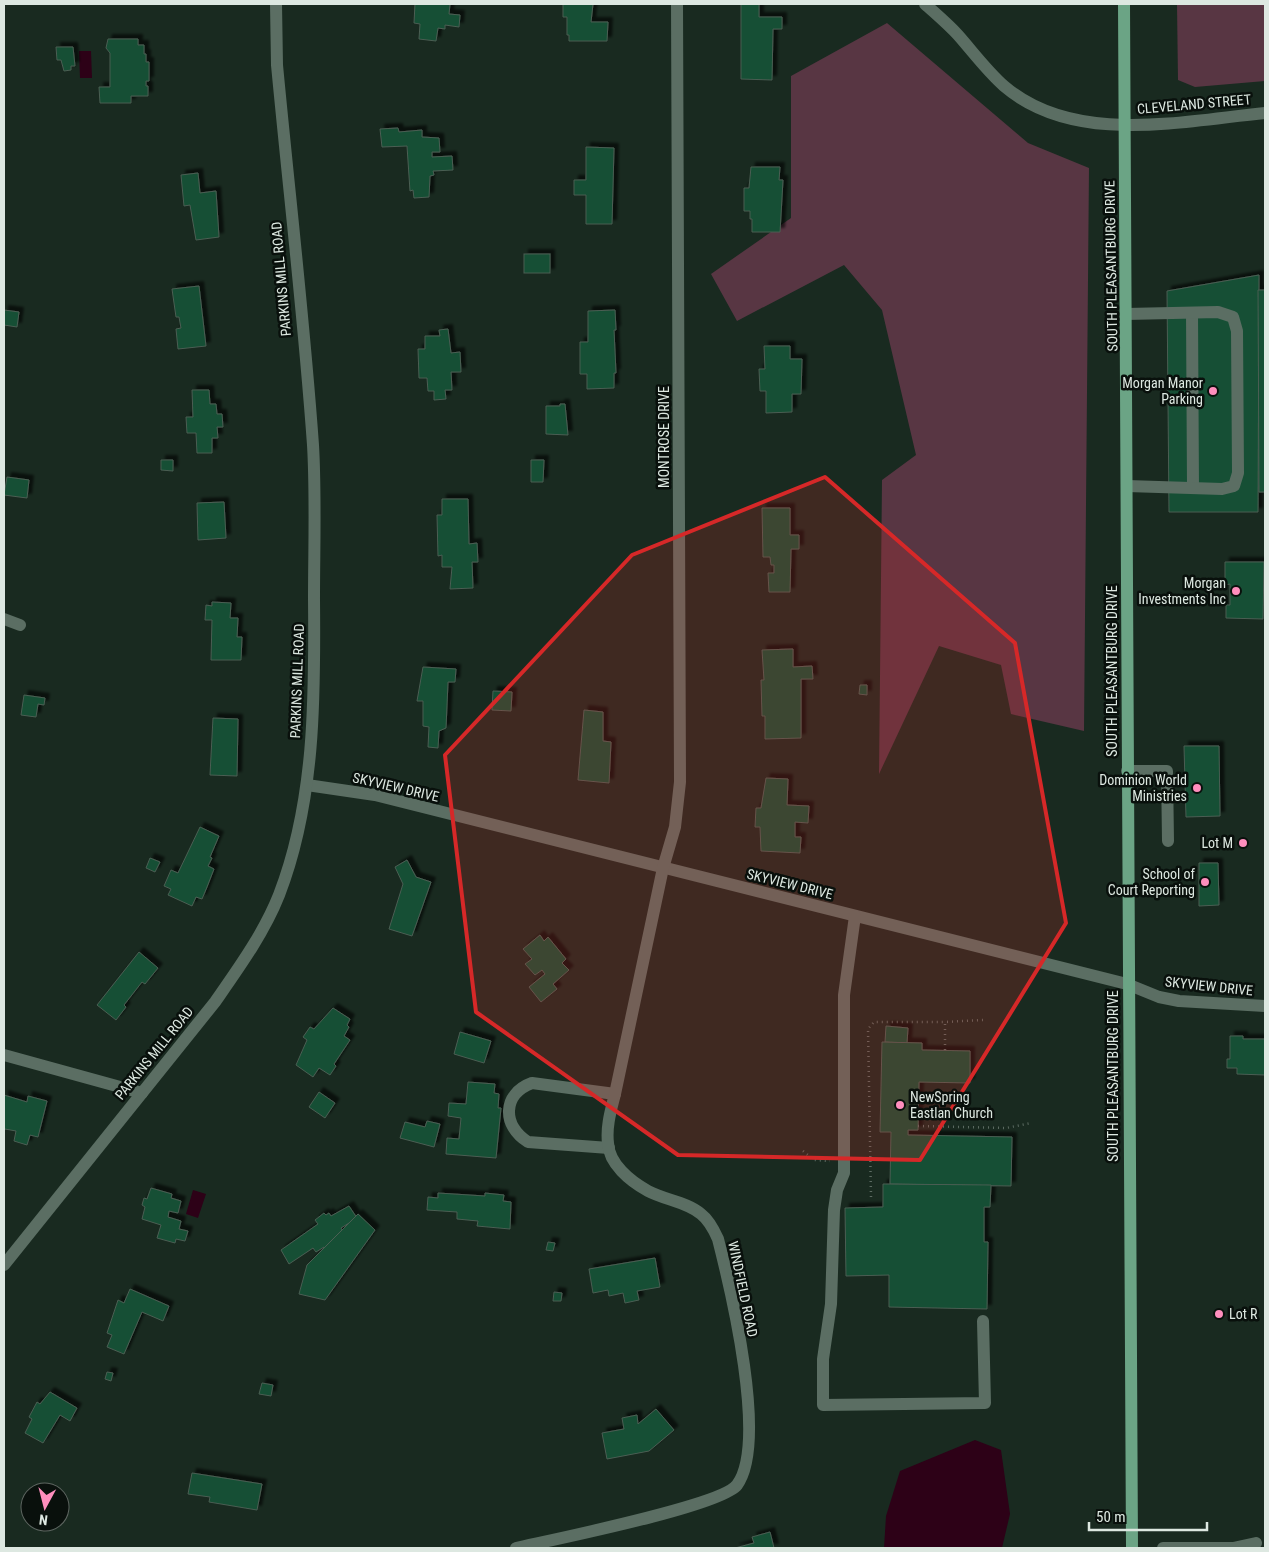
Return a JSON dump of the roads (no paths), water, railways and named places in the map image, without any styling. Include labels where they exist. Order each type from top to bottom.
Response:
[{"type":"main road","name":"SOUTH PLEASANTBURG DRIVE","points":[[1124,4],[1127,486],[1127,984],[1132,1548]]},
{"type":"street","name":"PARKINS MILL ROAD","points":[[4,1265],[214,1002],[260,934],[279,896],[294,850],[307,785],[314,636],[313,447],[277,65],[276,4]]},
{"type":"street","name":"MONTROSE DRIVE","points":[[663,868],[675,827],[680,782],[678,4]]},
{"type":"street","name":"CLEVELAND STREET","points":[[925,4],[957,34],[1004,86],[1028,103],[1054,116],[1072,120],[1124,125],[1265,113]]},
{"type":"street","points":[[1126,314],[1218,312],[1232,317],[1237,331],[1238,474],[1234,486],[1222,489],[1127,486]]},
{"type":"street","points":[[1192,313],[1193,488]]},
{"type":"street","points":[[4,619],[20,625]]},
{"type":"street","points":[[1127,771],[1167,771],[1168,841]]},
{"type":"street","name":"SKYVIEW DRIVE","points":[[307,785],[375,795],[1127,984],[1159,997],[1179,1001],[1265,1006]]},
{"type":"street","points":[[615,1094],[532,1083],[520,1087],[512,1098],[508,1111],[518,1136],[528,1142],[608,1148],[607,1129],[615,1094],[663,868]]},
{"type":"street","points":[[854,916],[844,995],[844,1174],[837,1190],[834,1210],[831,1304],[823,1358],[823,1405],[985,1403],[983,1321]]},
{"type":"street","points":[[4,1055],[142,1092]]},
{"type":"street","name":"WINDFIELD ROAD","points":[[516,1548],[713,1499],[727,1493],[737,1485],[747,1455],[748,1409],[743,1363],[718,1239],[711,1225],[701,1213],[649,1192],[633,1180],[611,1158],[608,1148]]},
{"type":"street","points":[[1163,1548],[1255,1546],[1265,1534]]},
{"type":"place","name":"Morgan Manor Parking","points":[[1213,391]]},
{"type":"place","name":"Morgan Investments Inc","points":[[1236,591]]},
{"type":"place","name":"Dominion World Ministries","points":[[1197,788]]},
{"type":"place","name":"Lot M","points":[[1243,843]]},
{"type":"place","name":"School of Court Reporting","points":[[1205,882]]},
{"type":"place","name":"NewSpring Eastlan Church","points":[[900,1105]]},
{"type":"place","name":"Lot R","points":[[1219,1314]]}]
